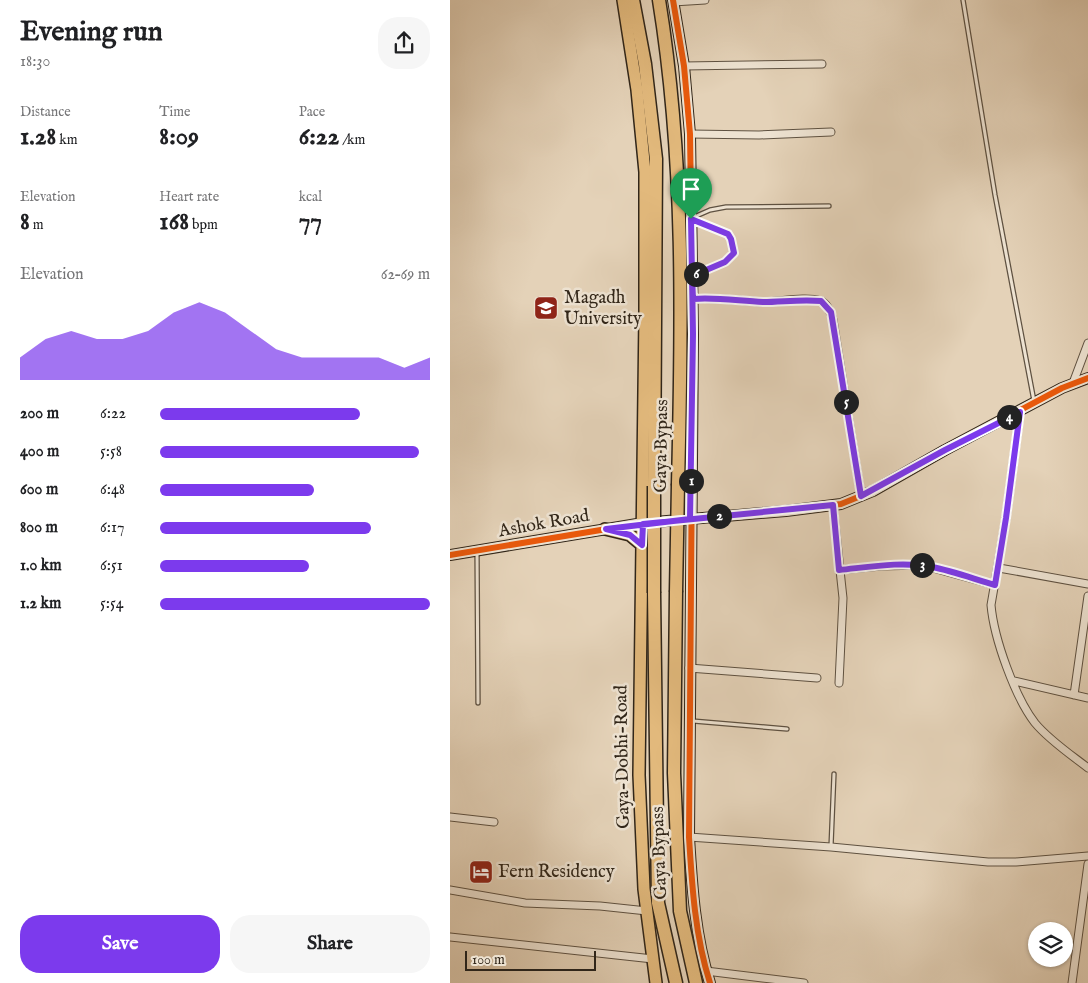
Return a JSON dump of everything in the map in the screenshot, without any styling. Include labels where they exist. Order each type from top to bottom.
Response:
[{"type":"highway","points":[[633,0],[646,64],[656,159],[654,593],[658,903],[676,983]]},
{"type":"highway","name":"Gaya Bypass","points":[[660,0],[671,74],[680,214],[681,384],[674,773],[680,910],[696,983]]},
{"type":"main road","name":"Gaya-Dobhi-Road","points":[[623,0],[637,90],[645,172],[643,527],[639,775],[647,911],[656,983]]},
{"type":"main road","points":[[606,529],[630,535],[642,545]]},
{"type":"street","points":[[705,0],[673,1],[684,66],[690,134],[693,299],[689,837],[693,900],[706,971],[710,983]]},
{"type":"street","points":[[684,66],[822,64]]},
{"type":"street","points":[[690,134],[831,132]]},
{"type":"street","points":[[693,299],[713,298],[763,302],[811,300],[821,301],[827,306],[833,320],[861,496]]},
{"type":"street","points":[[1074,383],[1088,343]]},
{"type":"street","name":"Ashok Road","points":[[450,555],[606,529],[643,527],[690,519],[833,505],[861,496],[1034,403],[1088,378]]},
{"type":"street","points":[[1020,412],[999,568],[991,605],[992,618],[1000,650],[1022,700],[1036,724],[1088,768]]},
{"type":"street","points":[[833,505],[843,604],[839,683]]},
{"type":"street","points":[[839,570],[881,566],[922,566],[942,569],[995,585]]},
{"type":"street","points":[[999,568],[1088,584]]},
{"type":"street","points":[[1074,695],[1088,596]]},
{"type":"street","points":[[690,668],[817,678]]},
{"type":"street","points":[[1014,681],[1088,698]]},
{"type":"street","points":[[450,817],[494,822]]},
{"type":"street","points":[[689,837],[831,846],[988,862],[1016,862],[1088,856]]},
{"type":"street","points":[[1072,983],[1088,864]]},
{"type":"street","points":[[450,890],[524,903],[600,906],[647,911]]},
{"type":"street","points":[[450,936],[653,959]]},
{"type":"street","points":[[706,971],[804,983]]},
{"type":"lane","points":[[963,0],[995,195],[1034,403]]},
{"type":"lane","points":[[691,219],[710,210],[726,208],[829,206]]},
{"type":"lane","points":[[691,219],[728,234],[734,253],[725,262],[692,276]]},
{"type":"lane","points":[[477,552],[478,703]]},
{"type":"lane","points":[[689,721],[787,729]]},
{"type":"lane","points":[[831,846],[834,774]]},
{"type":"cycle path","points":[[673,0],[684,66],[690,134],[693,334],[689,837],[698,929],[710,983]]},
{"type":"cycle path","points":[[450,555],[643,523],[786,511],[841,504],[873,491],[945,450],[1062,388],[1088,378]]},
{"type":"place","name":"Magadh University","points":[[546,308]]},
{"type":"place","name":"Fern Residency","points":[[481,872]]},
{"type":"route","points":[[691,219],[693,334],[690,519],[643,524],[606,529],[630,535],[642,545],[643,524],[833,505],[839,570],[881,566],[931,566],[995,585],[999,568],[1020,412],[861,496],[831,312],[821,301],[811,300],[763,302],[713,298],[693,299],[692,276],[725,262],[734,253],[728,234],[691,219]]}]
